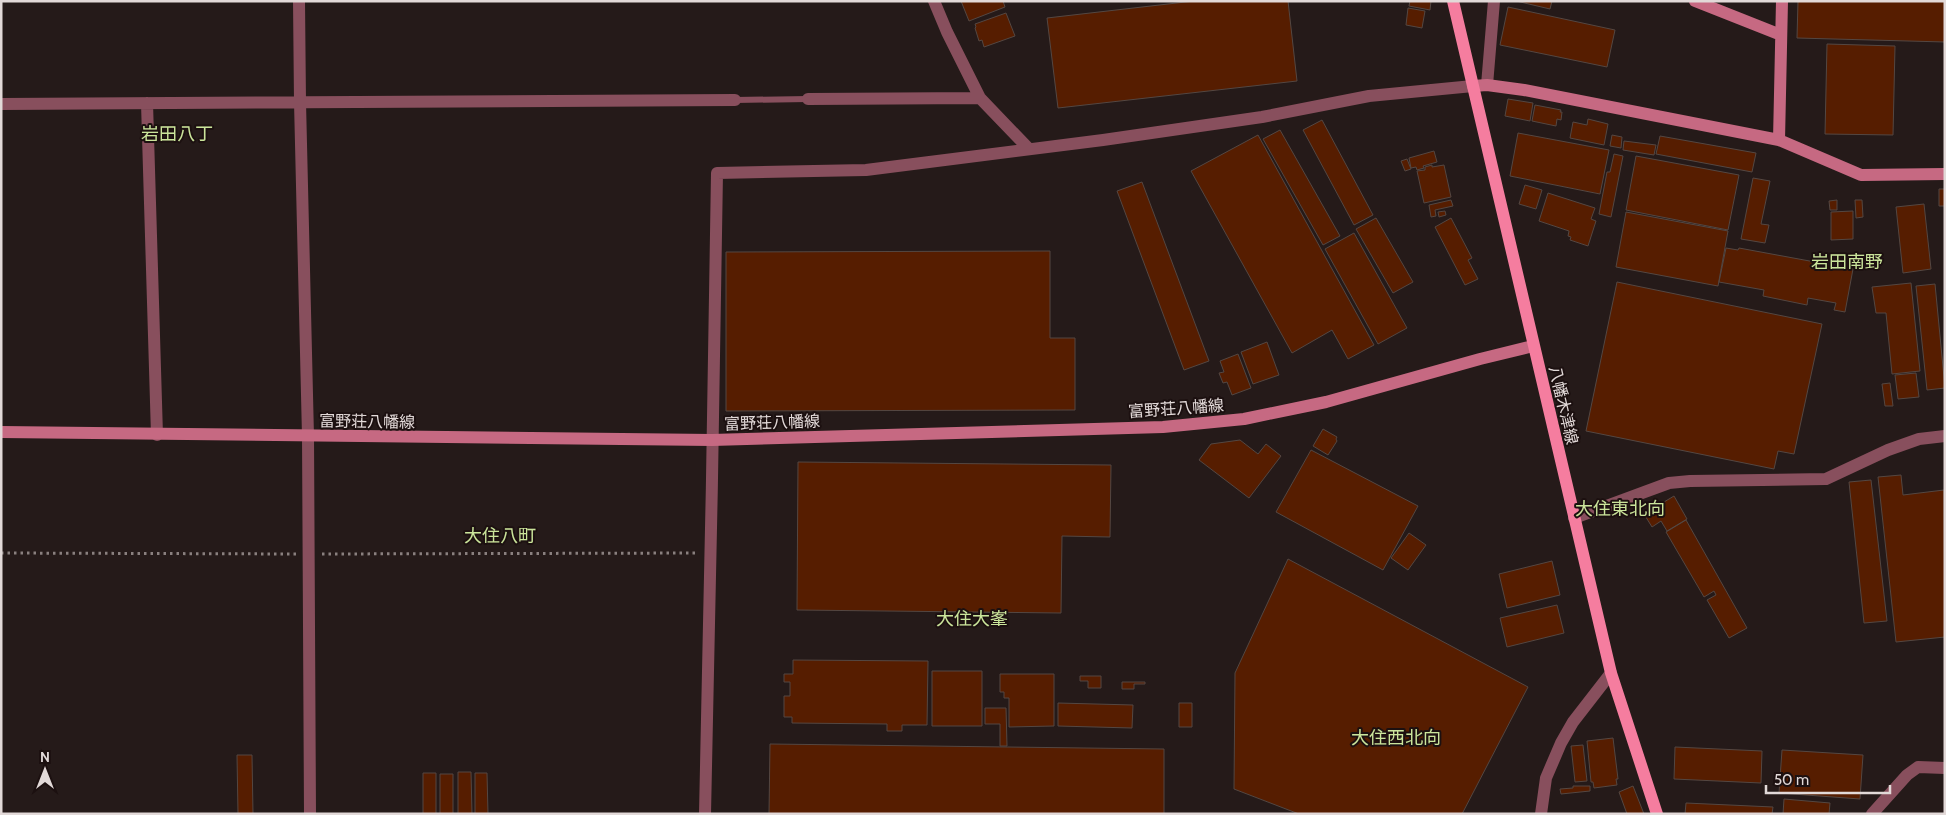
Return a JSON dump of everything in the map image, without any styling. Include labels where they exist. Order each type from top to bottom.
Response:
[{"type":"main road","name":"八幡木津線","points":[[1453,1],[1611,672],[1657,814]]},
{"type":"main road","points":[[1696,1],[1781,35]]},
{"type":"main road","points":[[1779,140],[1782,1]]},
{"type":"main road","points":[[1473,86],[1487,85],[1524,90],[1779,140],[1861,175],[1945,174]]},
{"type":"main road","name":"富野荘八幡線","points":[[1,432],[712,440],[1163,427],[1244,419],[1326,402],[1534,346]]},
{"type":"street","points":[[299,1],[308,436],[310,814]]},
{"type":"street","points":[[934,1],[947,32],[980,98],[1028,148]]},
{"type":"street","points":[[1487,85],[1494,1]]},
{"type":"street","points":[[705,814],[712,553],[717,173],[866,170],[1262,117],[1369,96],[1473,86]]},
{"type":"street","points":[[808,99],[980,98]]},
{"type":"street","points":[[1,104],[735,100]]},
{"type":"street","points":[[147,103],[156,435]]},
{"type":"street","points":[[1574,518],[1669,483],[1826,479],[1896,448],[1919,440],[1945,436]]},
{"type":"street","points":[[1541,814],[1546,778],[1561,743],[1573,722],[1611,672]]},
{"type":"street","points":[[1872,814],[1918,767],[1945,768]]},
{"type":"lane","points":[[735,100],[808,99]]},
{"type":"path","points":[[1,553],[712,553]]},
{"type":"building","points":[[961,1],[1003,1],[1005,7],[969,21]]},
{"type":"building","points":[[1194,1],[1288,1],[1297,81],[1058,108],[1047,18]]},
{"type":"building","points":[[1410,1],[1431,1],[1430,10],[1409,6]]},
{"type":"building","points":[[1516,1],[1552,1],[1550,9]]},
{"type":"building","points":[[1798,1],[1945,1],[1945,42],[1797,38]]},
{"type":"building","points":[[1508,7],[1615,30],[1607,67],[1500,45]]},
{"type":"building","points":[[1408,8],[1425,11],[1422,28],[1406,25]]},
{"type":"building","points":[[1006,13],[1015,36],[984,47],[982,40],[979,41],[975,24]]},
{"type":"building","points":[[1827,44],[1895,46],[1893,135],[1825,134]]},
{"type":"building","points":[[1508,99],[1533,103],[1530,121],[1505,116]]},
{"type":"building","points":[[1535,105],[1561,110],[1561,120],[1557,119],[1556,126],[1532,121]]},
{"type":"building","points":[[1588,119],[1608,124],[1604,145],[1570,138],[1573,122],[1587,125]]},
{"type":"building","points":[[1322,120],[1373,215],[1354,225],[1303,130]]},
{"type":"building","points":[[1280,130],[1340,236],[1323,245],[1263,139]]},
{"type":"building","points":[[1518,133],[1609,150],[1600,194],[1510,176]]},
{"type":"building","points":[[1258,135],[1374,345],[1348,359],[1332,330],[1292,353],[1191,171]]},
{"type":"building","points":[[1612,135],[1622,137],[1621,148],[1610,146]]},
{"type":"building","points":[[1660,136],[1756,153],[1752,172],[1656,154]]},
{"type":"building","points":[[1624,141],[1656,145],[1654,155],[1623,150]]},
{"type":"building","points":[[1434,151],[1437,162],[1417,170],[1416,167],[1411,168],[1409,158]]},
{"type":"building","points":[[1614,154],[1623,156],[1611,217],[1599,214],[1607,172],[1610,172]]},
{"type":"building","points":[[1636,156],[1739,175],[1728,230],[1626,210]]},
{"type":"building","points":[[1407,159],[1411,169],[1405,171],[1401,161]]},
{"type":"building","points":[[1432,165],[1432,167],[1444,165],[1451,197],[1424,203],[1417,171],[1425,170],[1425,167]]},
{"type":"building","points":[[1753,178],[1770,181],[1761,224],[1769,225],[1765,243],[1741,239]]},
{"type":"building","points":[[1142,182],[1209,361],[1184,370],[1117,191]]},
{"type":"building","points":[[1525,185],[1542,190],[1536,209],[1519,204]]},
{"type":"building","points":[[1939,189],[1945,189],[1945,206],[1939,206]]},
{"type":"building","points":[[1548,193],[1595,208],[1591,219],[1596,221],[1588,246],[1570,240],[1571,237],[1568,236],[1569,231],[1539,221]]},
{"type":"building","points":[[1451,200],[1453,206],[1435,210],[1436,216],[1431,217],[1429,205]]},
{"type":"building","points":[[1837,200],[1837,210],[1830,210],[1829,201]]},
{"type":"building","points":[[1855,200],[1862,200],[1863,217],[1856,218]]},
{"type":"building","points":[[1924,204],[1931,269],[1903,273],[1896,207]]},
{"type":"building","points":[[1445,211],[1446,215],[1439,217],[1438,212]]},
{"type":"building","points":[[1853,211],[1853,239],[1831,240],[1831,212]]},
{"type":"building","points":[[1626,212],[1728,231],[1718,286],[1616,267]]},
{"type":"building","points":[[1376,218],[1413,282],[1393,293],[1356,229]]},
{"type":"building","points":[[1451,218],[1472,258],[1468,260],[1478,279],[1465,285],[1435,227]]},
{"type":"building","points":[[1354,233],[1407,328],[1378,344],[1325,249]]},
{"type":"building","points":[[1726,248],[1738,250],[1739,248],[1853,269],[1845,312],[1834,310],[1836,303],[1808,298],[1807,305],[1763,296],[1764,290],[1719,282]]},
{"type":"building","points":[[1050,251],[1050,338],[1075,338],[1075,410],[726,411],[726,252]]},
{"type":"building","points":[[1617,282],[1822,324],[1794,454],[1778,451],[1774,469],[1586,431]]},
{"type":"building","points":[[1911,283],[1920,371],[1892,374],[1886,313],[1876,313],[1872,287]]},
{"type":"building","points":[[1935,284],[1945,388],[1927,390],[1916,286]]},
{"type":"building","points":[[1267,342],[1279,375],[1253,384],[1241,352]]},
{"type":"building","points":[[1238,354],[1251,388],[1232,395],[1227,382],[1223,383],[1219,373],[1224,372],[1220,361]]},
{"type":"building","points":[[1916,373],[1919,397],[1898,399],[1895,375]]},
{"type":"building","points":[[1890,383],[1893,406],[1885,406],[1882,384]]},
{"type":"building","points":[[1323,429],[1337,437],[1337,441],[1328,455],[1313,446]]},
{"type":"building","points":[[1240,440],[1258,454],[1266,444],[1281,456],[1249,498],[1199,460],[1211,444]]},
{"type":"building","points":[[1311,450],[1418,506],[1383,570],[1276,512]]},
{"type":"building","points":[[798,462],[1111,465],[1110,537],[1062,536],[1061,613],[797,610]]},
{"type":"building","points":[[1901,475],[1903,495],[1944,490],[1945,637],[1896,642],[1878,477]]},
{"type":"building","points":[[1871,480],[1887,621],[1864,623],[1849,482]]},
{"type":"building","points":[[1674,496],[1687,519],[1667,531],[1661,521],[1652,527],[1644,514]]},
{"type":"building","points":[[1686,520],[1747,628],[1729,638],[1707,600],[1716,595],[1714,591],[1704,597],[1666,532]]},
{"type":"building","points":[[1409,533],[1426,545],[1408,570],[1391,558]]},
{"type":"building","points":[[1288,559],[1528,687],[1462,814],[1299,814],[1234,789],[1235,673]]},
{"type":"building","points":[[1552,561],[1560,595],[1507,608],[1499,574]]},
{"type":"building","points":[[1557,605],[1564,633],[1507,647],[1500,618]]},
{"type":"building","points":[[793,660],[928,661],[927,725],[902,725],[902,731],[887,731],[887,724],[792,723],[792,717],[784,717],[784,696],[790,696],[790,682],[784,682],[784,674],[793,674]]},
{"type":"building","points":[[932,671],[982,671],[982,726],[932,726]]},
{"type":"building","points":[[1000,674],[1054,674],[1054,726],[1009,727],[1009,698],[1004,698],[1004,692],[1000,692]]},
{"type":"building","points":[[1080,676],[1101,676],[1101,688],[1088,688],[1088,681],[1080,681]]},
{"type":"building","points":[[1122,682],[1145,682],[1145,684],[1134,684],[1134,689],[1122,689]]},
{"type":"building","points":[[1058,703],[1133,705],[1132,728],[1058,726]]},
{"type":"building","points":[[1179,703],[1192,703],[1192,727],[1179,727]]},
{"type":"building","points":[[985,708],[1006,708],[1007,746],[1000,746],[1000,724],[985,724]]},
{"type":"building","points":[[1613,738],[1618,779],[1616,779],[1617,785],[1594,788],[1593,782],[1591,782],[1587,741]]},
{"type":"building","points":[[770,744],[1164,749],[1164,814],[769,814]]},
{"type":"building","points":[[1583,745],[1587,781],[1575,782],[1571,746]]},
{"type":"building","points":[[1675,747],[1762,751],[1761,783],[1674,779]]},
{"type":"building","points":[[1782,750],[1863,755],[1860,799],[1779,793]]},
{"type":"building","points":[[237,755],[252,755],[253,814],[238,814]]},
{"type":"building","points":[[458,772],[471,772],[472,814],[458,814]]},
{"type":"building","points":[[423,773],[436,773],[436,814],[423,814]]},
{"type":"building","points":[[475,773],[487,773],[488,814],[475,814]]},
{"type":"building","points":[[440,774],[453,774],[453,814],[440,814]]},
{"type":"building","points":[[1573,786],[1590,786],[1590,791],[1561,794],[1560,789],[1573,788]]},
{"type":"building","points":[[1633,786],[1644,814],[1627,814],[1619,792]]},
{"type":"building","points":[[1784,799],[1830,803],[1829,814],[1783,814]]},
{"type":"building","points":[[1686,803],[1773,807],[1772,814],[1685,814]]},
{"type":"district","name":"岩田八丁","points":[[177,134]]},
{"type":"district","name":"岩田南野","points":[[1847,262]]},
{"type":"district","name":"大住東北向","points":[[1620,509]]},
{"type":"district","name":"大住八町","points":[[500,536]]},
{"type":"district","name":"大住大峯","points":[[972,619]]},
{"type":"district","name":"大住西北向","points":[[1396,738]]}]
